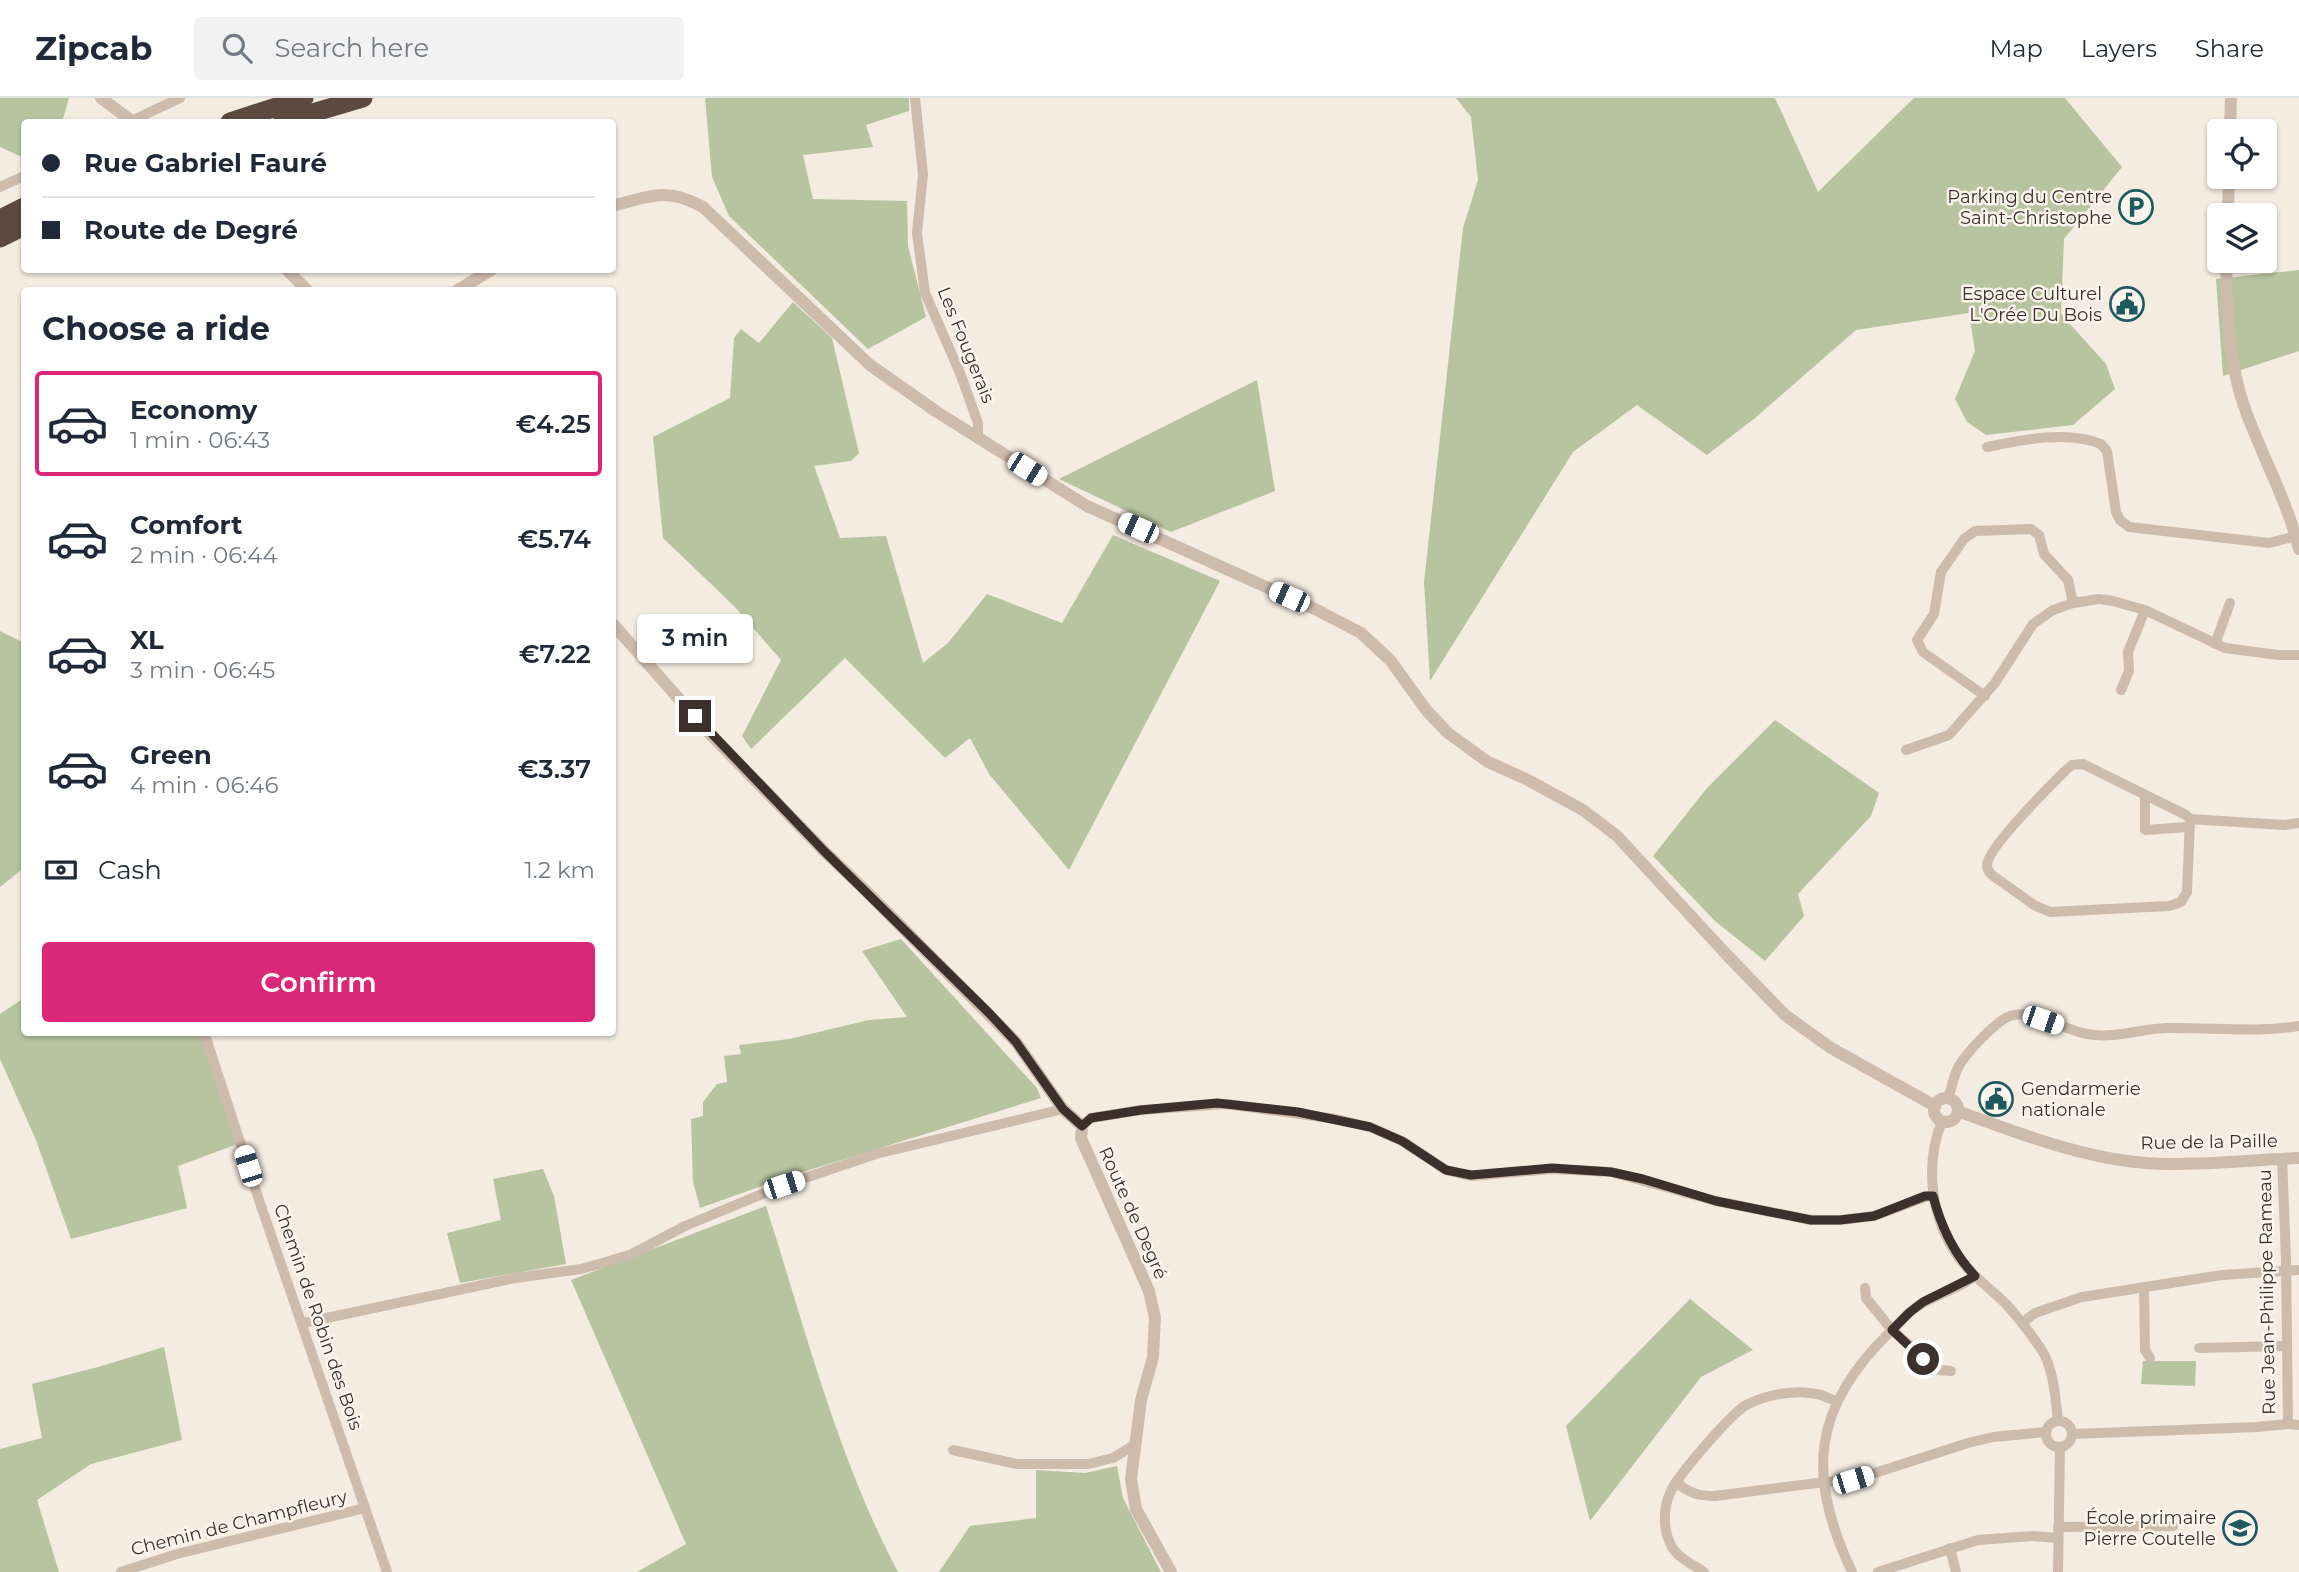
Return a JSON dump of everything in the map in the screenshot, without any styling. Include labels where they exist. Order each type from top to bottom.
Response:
[{"type":"highway","points":[[239,119],[304,98]]},
{"type":"highway","points":[[292,119],[363,98]]},
{"type":"highway","points":[[0,219],[21,208]]},
{"type":"highway","points":[[0,238],[21,228]]},
{"type":"street","points":[[101,98],[127,119]]},
{"type":"street","points":[[137,119],[180,98]]},
{"type":"street","name":"Les Fougerais","points":[[915,98],[923,174],[917,233],[925,293],[960,373],[978,423],[978,438]]},
{"type":"street","points":[[2230,119],[2231,98]]},
{"type":"street","points":[[0,187],[21,177]]},
{"type":"street","points":[[616,205],[667,194],[687,198],[703,207],[870,365],[910,394],[1087,506],[1315,609],[1361,633],[1390,660],[1436,721],[1469,750],[1583,810],[1617,836],[1786,1015],[1831,1048],[1935,1105]]},
{"type":"street","points":[[290,273],[304,287]]},
{"type":"street","points":[[463,287],[486,273]]},
{"type":"street","points":[[1987,447],[2048,438],[2101,444],[2107,451],[2116,512],[2120,520],[2129,527],[2269,543],[2297,543],[2290,517],[2245,408],[2233,367],[2226,273]]},
{"type":"street","points":[[1984,696],[1923,652],[1917,640],[1934,614],[1941,572],[1964,539],[1975,531],[2031,528],[2039,535],[2044,554],[2068,580],[2073,603]]},
{"type":"street","points":[[1906,750],[1949,735],[1984,696],[2033,624],[2053,610],[2073,603],[2099,599],[2145,610],[2234,651],[2299,655]]},
{"type":"street","points":[[2215,644],[2230,603]]},
{"type":"street","points":[[2121,690],[2129,671],[2128,652],[2145,610]]},
{"type":"street","points":[[616,628],[710,734],[1016,1042],[1063,1109],[1082,1126],[1091,1118],[1217,1103],[1290,1111],[1370,1127],[1402,1141],[1446,1170],[1462,1174],[1493,1175],[1552,1168],[1611,1172],[1716,1201],[1811,1220],[1874,1216],[1925,1196],[1933,1196]]},
{"type":"street","points":[[2083,764],[2186,815],[2188,823],[2187,892],[2181,902],[2169,906],[2050,912],[2034,905],[1992,876],[1988,870],[1988,861],[2001,840],[2072,765],[2083,764]]},
{"type":"street","points":[[2145,795],[2145,830],[2188,823],[2299,823]]},
{"type":"street","points":[[1948,1098],[1961,1062],[1997,1024],[2015,1014],[2030,1015],[2081,1033],[2098,1036],[2164,1028],[2299,1026]]},
{"type":"street","name":"Chemin de Robin des Bois","points":[[205,1036],[387,1572]]},
{"type":"street","points":[[1948,1098],[1956,1103],[1958,1111],[1953,1120],[1942,1121],[1935,1115],[1935,1105],[1948,1098]]},
{"type":"street","points":[[303,1323],[514,1278],[581,1269],[606,1262],[632,1254],[685,1226],[784,1185],[876,1154],[1063,1109]]},
{"type":"street","name":"Rue de la Paille","points":[[1958,1111],[2078,1150],[2130,1161],[2169,1164],[2299,1158]]},
{"type":"street","points":[[1942,1121],[1932,1163],[1933,1196],[1939,1218],[1955,1251],[1975,1276],[2004,1302],[2042,1350],[2051,1370],[2058,1421]]},
{"type":"street","name":"Route de Degré","points":[[1082,1126],[1082,1138],[1149,1291],[1155,1318],[1153,1357],[1142,1400],[1131,1479],[1136,1509],[1171,1572]]},
{"type":"street","name":"Rue Jean-Philippe Rameau","points":[[2282,1158],[2286,1346],[2293,1425]]},
{"type":"street","points":[[2022,1323],[2035,1313],[2074,1299],[2222,1275],[2299,1270]]},
{"type":"street","points":[[1852,1572],[1830,1517],[1823,1468],[1826,1438],[1836,1401],[1858,1365],[1910,1312],[1923,1302],[1975,1276]]},
{"type":"street","points":[[2144,1287],[2145,1350],[2150,1358]]},
{"type":"street","points":[[1865,1288],[1866,1298],[1892,1330],[1938,1370],[1951,1371]]},
{"type":"street","points":[[2199,1348],[2286,1346]]},
{"type":"street","points":[[1704,1572],[1674,1550],[1665,1529],[1666,1506],[1676,1482],[1734,1413],[1748,1404],[1778,1395],[1805,1393],[1836,1401]]},
{"type":"street","points":[[2058,1421],[2068,1425],[2072,1434],[2067,1443],[2060,1447],[2050,1444],[2046,1432],[2050,1424],[2058,1421]]},
{"type":"street","points":[[2072,1434],[2293,1425]]},
{"type":"street","points":[[1676,1482],[1687,1492],[1699,1496],[1715,1496],[1853,1480],[1968,1443],[1993,1437],[2046,1432]]},
{"type":"street","points":[[953,1450],[1017,1464],[1088,1464],[1113,1458],[1134,1445]]},
{"type":"street","points":[[2058,1572],[2060,1447]]},
{"type":"street","name":"Chemin de Champfleury","points":[[121,1572],[177,1554],[365,1508]]},
{"type":"street","points":[[1878,1572],[1978,1540],[2173,1527]]},
{"type":"street","points":[[1950,1548],[1956,1572]]},
{"type":"green space","points":[[0,98],[69,98],[63,119],[21,119],[21,157],[0,147]]},
{"type":"green space","points":[[705,98],[909,98],[909,111],[866,125],[873,147],[803,155],[813,199],[907,201],[908,246],[926,317],[868,349],[729,216],[712,177]]},
{"type":"green space","points":[[1456,98],[1775,98],[1818,192],[1914,98],[2065,98],[2122,167],[2064,239],[2061,314],[2106,364],[2115,389],[2073,425],[1986,435],[1967,422],[1955,399],[1975,351],[1969,313],[1856,330],[1755,418],[1707,455],[1637,405],[1573,452],[1430,681],[1424,582],[1463,228],[1478,180],[1471,117]]},
{"type":"green space","points":[[2299,270],[2299,351],[2223,376],[2216,279]]},
{"type":"green space","points":[[793,302],[832,338],[859,453],[851,461],[814,466],[840,538],[886,536],[923,663],[948,643],[987,594],[1062,623],[1113,535],[1220,581],[1069,870],[989,774],[970,738],[945,758],[845,658],[751,749],[742,736],[781,660],[735,607],[663,538],[653,437],[730,398],[734,338],[741,329],[759,343]]},
{"type":"green space","points":[[1257,380],[1275,491],[1171,532],[1059,479]]},
{"type":"green space","points":[[0,631],[21,642],[21,870],[0,887]]},
{"type":"green space","points":[[1775,720],[1879,793],[1871,816],[1798,894],[1804,916],[1765,961],[1715,921],[1653,856],[1707,788]]},
{"type":"green space","points":[[901,939],[1037,1088],[1041,1098],[790,1176],[700,1208],[693,1182],[691,1119],[703,1116],[703,1102],[717,1084],[727,1082],[724,1056],[741,1054],[739,1045],[789,1039],[869,1020],[907,1017],[862,951]]},
{"type":"green space","points":[[21,1000],[21,1036],[206,1036],[243,1142],[178,1166],[187,1208],[71,1239],[36,1140],[0,1059],[0,1014]]},
{"type":"green space","points":[[543,1169],[554,1196],[566,1264],[460,1283],[447,1233],[501,1220],[493,1179]]},
{"type":"green space","points":[[766,1206],[840,1439],[898,1572],[637,1572],[686,1544],[571,1280]]},
{"type":"green space","points":[[1690,1299],[1753,1350],[1701,1377],[1590,1521],[1566,1426]]},
{"type":"green space","points":[[164,1347],[182,1440],[91,1464],[37,1500],[59,1572],[0,1572],[0,1449],[42,1438],[32,1384]]},
{"type":"green space","points":[[2143,1361],[2196,1361],[2195,1386],[2141,1384]]},
{"type":"green space","points":[[1117,1466],[1123,1498],[1161,1572],[939,1572],[970,1526],[1036,1518],[1036,1470],[1085,1473]]},
{"type":"place","name":"Parking du Centre Saint-Christophe","points":[[2136,207]]},
{"type":"place","name":"Espace Culturel L'Orée Du Bois","points":[[2127,304]]},
{"type":"place","name":"Gendarmerie nationale","points":[[1996,1099]]},
{"type":"place","name":"École primaire Pierre Coutelle","points":[[2240,1528]]},
{"type":"route","points":[[695,716],[824,851],[989,1013],[1040,1073],[1063,1109],[1082,1126],[1091,1118],[1217,1103],[1298,1112],[1370,1127],[1402,1141],[1446,1170],[1462,1174],[1481,1176],[1552,1168],[1611,1172],[1716,1201],[1811,1220],[1874,1216],[1925,1196],[1933,1196],[1939,1218],[1955,1251],[1975,1276],[1923,1302],[1892,1330],[1923,1359]]}]
